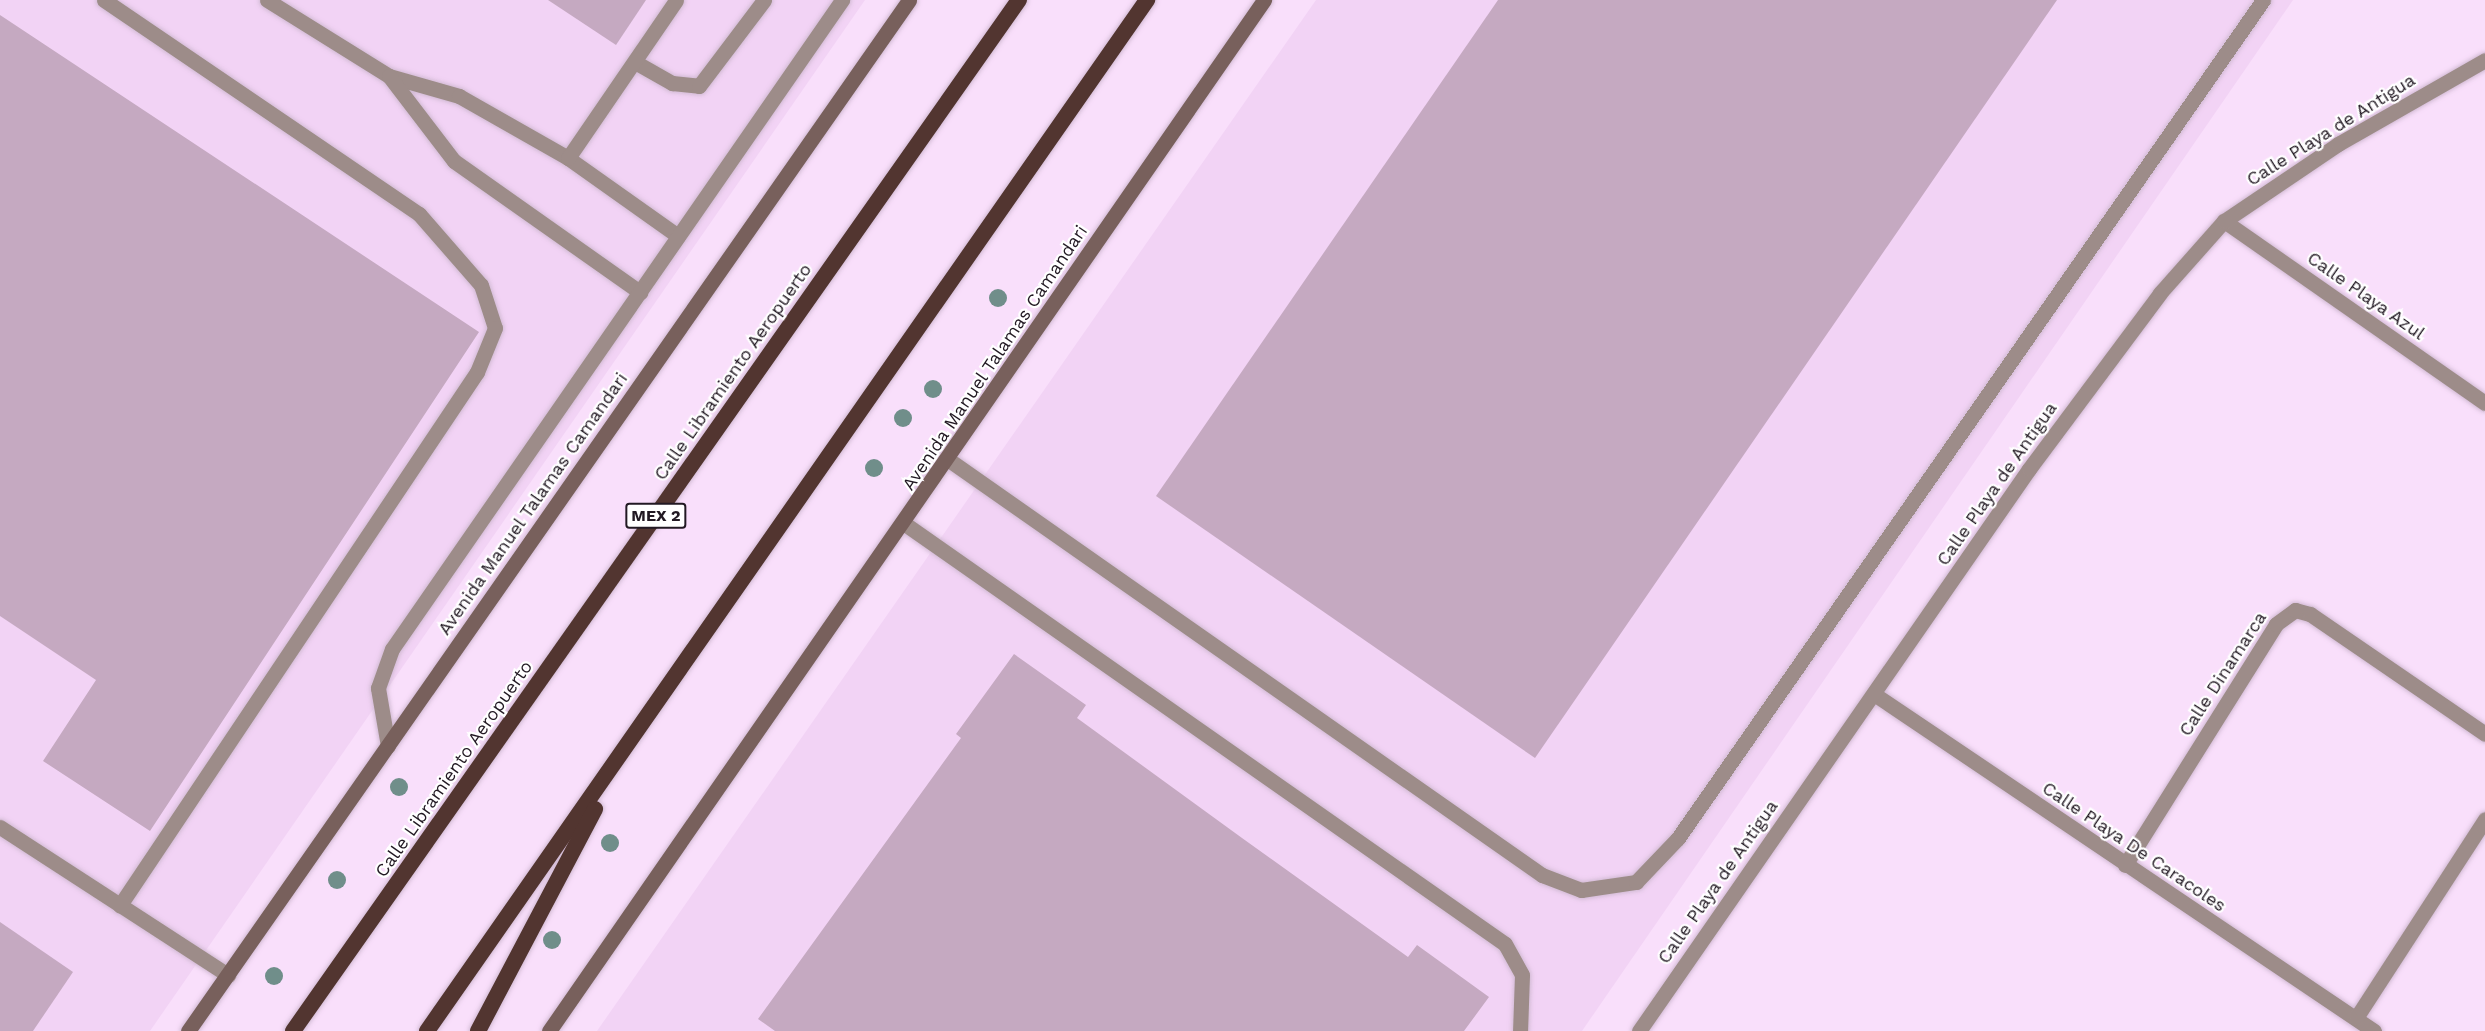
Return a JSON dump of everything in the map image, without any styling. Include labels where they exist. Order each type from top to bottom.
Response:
[{"type":"highway","name":"Calle Libramiento Aeropuerto","points":[[293,1031],[1019,0]]},
{"type":"highway","points":[[428,1031],[1147,0]]},
{"type":"highway","points":[[478,1031],[627,747]]},
{"type":"main road","name":"Avenida Manuel Talamas Camandari","points":[[188,1031],[909,0]]},
{"type":"main road","name":"Avenida Manuel Talamas Camandari","points":[[549,1031],[905,524],[1264,0]]},
{"type":"street","points":[[104,0],[419,214],[481,285],[495,328],[477,372],[120,905]]},
{"type":"street","points":[[267,0],[390,76],[459,96],[568,158],[678,236]]},
{"type":"street","points":[[568,158],[676,0]]},
{"type":"street","points":[[635,62],[672,83],[699,86],[764,0]]},
{"type":"street","points":[[388,746],[378,687],[392,649],[842,0]]},
{"type":"street","points":[[949,460],[1542,875],[1581,890],[1605,891],[1636,882],[1678,838],[2263,0]]},
{"type":"street","name":"Calle Playa de Antigua","points":[[1639,1031],[2036,460],[2160,293],[2224,221],[2338,144],[2484,62]]},
{"type":"street","points":[[390,76],[454,161],[640,292]]},
{"type":"street","name":"Calle Playa Azul","points":[[2224,221],[2485,403]]},
{"type":"street","points":[[905,524],[1505,944],[1522,975],[1520,1031]]},
{"type":"street","name":"Calle Dinamarca","points":[[2125,865],[2277,624],[2295,610],[2310,614],[2485,734]]},
{"type":"street","name":"Calle Playa De Caracoles","points":[[1874,694],[2374,1031]]},
{"type":"street","points":[[2355,1018],[2485,819]]},
{"type":"street","points":[[0,827],[228,975]]},
{"type":"shaded area","points":[[0,0],[865,0],[150,1031],[0,1031]]},
{"type":"shaded area","points":[[1316,0],[2293,0],[1582,1031],[597,1031]]},
{"type":"building","points":[[548,0],[646,0],[616,45]]},
{"type":"building","points":[[1498,0],[2057,0],[1535,758],[1156,496]]},
{"type":"building","points":[[0,15],[479,332],[150,831],[43,761],[96,680],[0,616]]},
{"type":"building","points":[[1014,654],[1086,705],[1077,718],[1242,838],[1408,957],[1417,945],[1489,997],[1464,1031],[775,1031],[758,1019],[961,738],[956,734]]},
{"type":"building","points":[[0,922],[73,972],[33,1031],[0,1031]]}]
